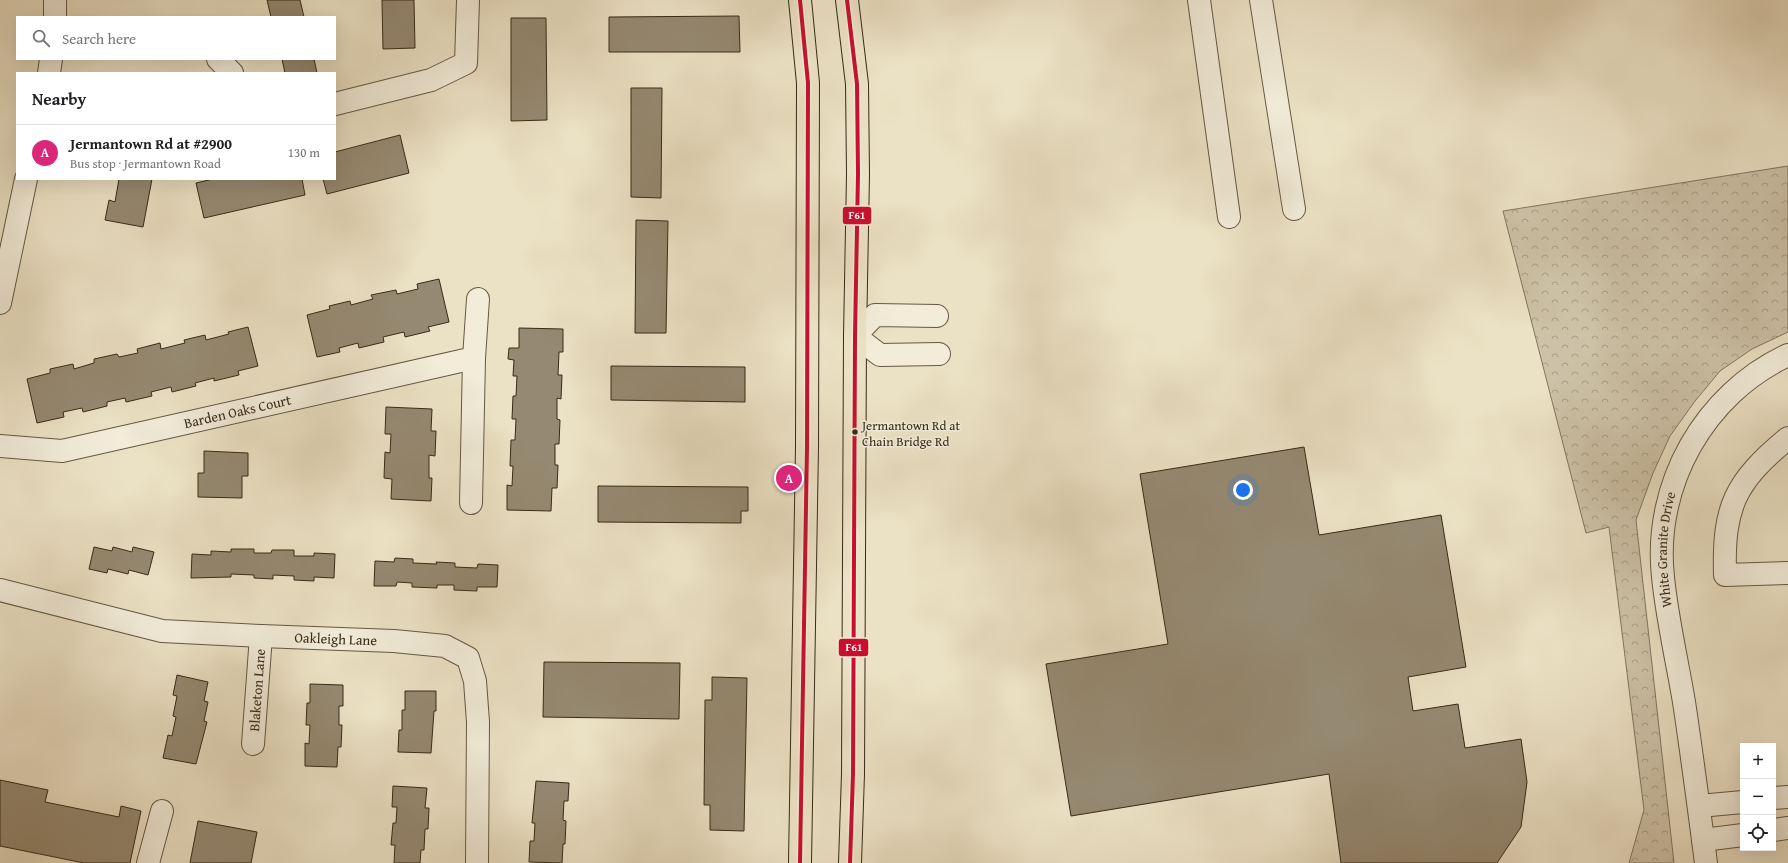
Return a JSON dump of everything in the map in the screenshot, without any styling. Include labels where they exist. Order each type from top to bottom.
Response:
[{"type":"main road","points":[[800,0],[808,91],[807,447],[800,863]]},
{"type":"main road","points":[[847,0],[858,84],[853,774],[850,863]]},
{"type":"street","points":[[55,0],[55,16]]},
{"type":"street","points":[[336,104],[431,80],[466,63],[468,0]]},
{"type":"street","points":[[1199,0],[1229,217]]},
{"type":"street","points":[[1261,0],[1294,209]]},
{"type":"street","points":[[49,72],[51,60]]},
{"type":"street","points":[[219,60],[231,72]]},
{"type":"street","points":[[0,303],[26,180]]},
{"type":"street","points":[[471,503],[474,358],[478,299]]},
{"type":"street","points":[[938,316],[875,315],[855,336],[880,355],[939,354]]},
{"type":"street","name":"White Granite Drive","points":[[1706,863],[1684,702],[1663,576],[1662,546],[1665,513],[1677,470],[1687,451],[1711,414],[1742,383],[1762,369],[1788,355]]},
{"type":"street","name":"Barden Oaks Court","points":[[0,446],[62,451],[474,358]]},
{"type":"street","points":[[1788,438],[1765,458],[1742,485],[1729,512],[1724,545],[1725,575],[1788,572]]},
{"type":"street","name":"Oakleigh Lane","points":[[0,590],[162,631],[394,641],[445,646],[468,658],[475,681],[478,722],[477,863]]},
{"type":"street","name":"Blaketon Lane","points":[[253,744],[262,636]]},
{"type":"street","points":[[1776,798],[1788,797]]},
{"type":"street","points":[[1698,806],[1740,802]]},
{"type":"street","points":[[148,863],[162,811]]},
{"type":"street","points":[[1776,830],[1788,828]]},
{"type":"street","points":[[1703,840],[1740,835]]},
{"type":"green space","points":[[1788,166],[1788,332],[1752,349],[1720,371],[1695,401],[1670,436],[1653,473],[1636,520],[1674,863],[1629,863],[1644,810],[1609,527],[1586,533],[1503,211]]},
{"type":"building","points":[[267,0],[300,0],[304,16],[271,16]]},
{"type":"building","points":[[382,0],[414,0],[415,48],[383,49]]},
{"type":"building","points":[[739,16],[740,52],[609,52],[609,17]]},
{"type":"building","points":[[511,18],[546,18],[547,120],[511,121]]},
{"type":"building","points":[[282,60],[314,60],[317,72],[285,72]]},
{"type":"building","points":[[631,88],[662,88],[661,198],[631,197]]},
{"type":"building","points":[[400,135],[409,173],[327,194],[323,180],[336,180],[336,152]]},
{"type":"building","points":[[119,180],[152,180],[143,227],[105,220],[109,200],[115,202]]},
{"type":"building","points":[[209,180],[302,180],[305,195],[204,218],[196,183]]},
{"type":"building","points":[[636,220],[668,221],[666,333],[635,333]]},
{"type":"building","points":[[439,279],[449,322],[428,327],[430,331],[405,337],[404,332],[383,337],[384,342],[359,348],[358,343],[339,348],[340,352],[317,357],[307,315],[330,309],[329,306],[350,301],[351,305],[373,299],[371,295],[396,290],[397,294],[418,289],[417,284]]},
{"type":"building","points":[[248,327],[258,366],[238,371],[239,375],[214,381],[214,378],[195,383],[196,386],[172,392],[171,387],[151,392],[152,396],[126,402],[125,398],[107,402],[107,406],[83,412],[82,408],[63,412],[64,417],[37,423],[27,379],[50,373],[50,369],[73,364],[74,369],[94,363],[94,359],[117,354],[119,357],[138,353],[137,349],[160,343],[161,349],[185,343],[184,340],[205,335],[206,340]]},
{"type":"building","points":[[519,328],[563,329],[563,352],[559,352],[558,375],[562,375],[561,399],[557,398],[557,419],[560,420],[559,444],[555,444],[555,465],[558,465],[557,488],[552,488],[551,511],[507,510],[507,485],[512,486],[513,466],[510,466],[511,440],[515,440],[516,419],[512,419],[513,396],[516,396],[517,376],[513,376],[514,360],[508,359],[509,348],[519,348]]},
{"type":"building","points":[[611,366],[745,367],[745,402],[611,400]]},
{"type":"building","points":[[386,407],[432,409],[431,431],[436,431],[435,456],[429,455],[429,478],[432,478],[431,501],[391,499],[392,479],[384,478],[385,452],[390,453],[391,434],[385,434]]},
{"type":"building","points":[[1304,447],[1319,535],[1441,515],[1466,667],[1408,677],[1413,711],[1458,704],[1465,748],[1521,739],[1527,782],[1521,827],[1497,863],[1341,863],[1329,774],[1071,816],[1046,664],[1168,644],[1140,474]]},
{"type":"building","points":[[204,451],[248,453],[248,476],[242,476],[242,498],[198,497],[198,473],[204,473]]},
{"type":"building","points":[[598,486],[748,487],[748,511],[741,511],[741,523],[598,522]]},
{"type":"building","points":[[94,547],[112,551],[113,547],[132,552],[133,547],[154,552],[148,575],[129,570],[128,574],[108,569],[107,573],[89,569]]},
{"type":"building","points":[[231,549],[254,549],[254,553],[271,553],[272,550],[294,550],[294,556],[314,556],[314,553],[335,554],[334,578],[314,577],[314,581],[294,580],[294,576],[273,575],[273,579],[254,578],[254,575],[231,574],[231,577],[191,578],[192,554],[211,555],[211,551],[231,552]]},
{"type":"building","points":[[395,558],[413,559],[413,563],[455,563],[455,567],[477,568],[478,564],[498,565],[497,587],[477,587],[477,591],[454,590],[454,585],[437,585],[437,588],[412,587],[412,583],[397,582],[396,586],[374,586],[375,561],[394,562]]},
{"type":"building","points":[[544,662],[680,663],[679,719],[543,717]]},
{"type":"building","points":[[177,675],[208,682],[204,701],[208,702],[204,721],[207,722],[196,764],[163,758],[168,735],[172,736],[176,717],[173,716],[177,696],[173,695]]},
{"type":"building","points":[[712,677],[747,678],[744,831],[710,830],[710,805],[704,805],[705,700],[712,700]]},
{"type":"building","points":[[310,684],[343,685],[343,706],[339,706],[339,725],[342,725],[341,747],[338,747],[337,767],[305,766],[305,743],[309,744],[310,725],[306,725],[307,703],[310,703]]},
{"type":"building","points":[[405,691],[436,691],[436,711],[434,711],[431,753],[398,752],[399,730],[402,730],[402,710],[405,710]]},
{"type":"building","points":[[0,780],[48,790],[45,802],[119,817],[121,806],[141,811],[130,863],[84,863],[0,846]]},
{"type":"building","points":[[536,781],[569,783],[568,801],[564,801],[563,820],[566,821],[562,863],[529,862],[530,841],[534,841],[535,823],[532,823]]},
{"type":"building","points":[[393,786],[427,788],[425,808],[429,808],[428,829],[425,829],[424,850],[421,850],[420,863],[394,863],[395,845],[391,845],[393,823],[396,823],[397,807],[392,807]]},
{"type":"building","points":[[198,821],[257,832],[251,863],[190,863]]},
{"type":"transit line","name":"F61","points":[[800,0],[808,83],[807,447],[800,863]]},
{"type":"transit line","name":"F61","points":[[847,0],[857,84],[858,174],[855,336],[853,774],[850,863]]},
{"type":"place","name":"Jermantown Rd at Chain Bridge Rd","points":[[855,432]]},
{"type":"place","name":"Jermantown Rd at #2900","points":[[789,478]]}]
